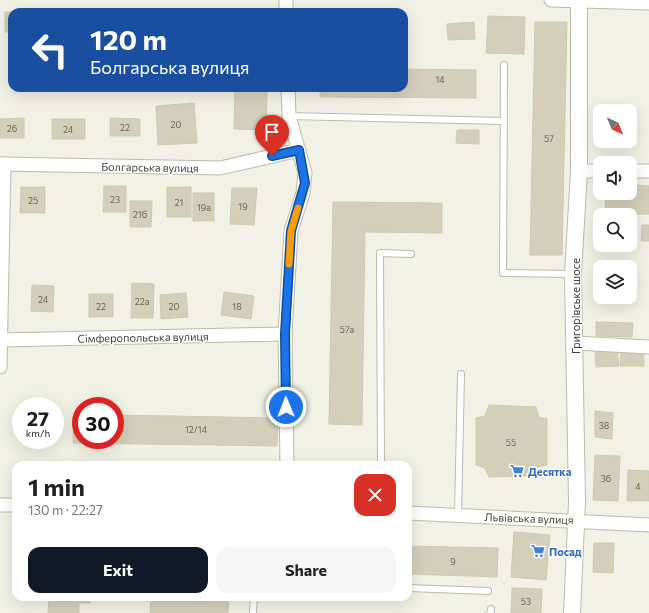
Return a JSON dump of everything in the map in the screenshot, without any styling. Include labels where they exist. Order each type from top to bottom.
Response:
[{"type":"street","points":[[551,0],[649,3]]},
{"type":"street","name":"Григорівське шосе","points":[[572,613],[576,520],[573,274],[579,171],[579,1]]},
{"type":"street","points":[[287,461],[285,334],[291,231],[305,183],[299,150],[289,116],[288,92]]},
{"type":"street","name":"Болгарська вулиця","points":[[2,164],[220,168],[299,150]]},
{"type":"street","points":[[0,367],[2,164]]},
{"type":"street","points":[[579,171],[593,171]]},
{"type":"street","points":[[637,171],[649,171]]},
{"type":"street","name":"Сімферопольська вулиця","points":[[1,340],[285,334]]},
{"type":"street","points":[[575,343],[649,348]]},
{"type":"street","points":[[0,505],[12,505]]},
{"type":"street","name":"Львівська вулиця","points":[[412,513],[576,520],[649,525]]},
{"type":"lane","points":[[504,65],[503,273],[573,274]]},
{"type":"lane","points":[[289,116],[504,121]]},
{"type":"lane","points":[[381,461],[380,253],[411,254]]},
{"type":"lane","points":[[458,515],[461,374]]},
{"type":"lane","points":[[412,588],[488,591]]},
{"type":"lane","points":[[254,601],[254,613]]},
{"type":"building","points":[[5,12],[8,12],[8,32],[5,32]]},
{"type":"building","points":[[488,16],[525,17],[524,54],[486,53]]},
{"type":"building","points":[[474,22],[475,39],[448,40],[447,24]]},
{"type":"building","points":[[535,22],[567,22],[562,255],[530,255]]},
{"type":"building","points":[[408,69],[476,70],[476,98],[320,97],[320,92],[408,92]]},
{"type":"building","points":[[235,92],[267,92],[266,130],[234,129]]},
{"type":"building","points":[[194,103],[197,143],[158,145],[156,106]]},
{"type":"building","points":[[24,118],[24,138],[0,138],[0,119]]},
{"type":"building","points":[[110,118],[140,119],[140,136],[110,136]]},
{"type":"building","points":[[52,119],[85,119],[85,139],[52,139]]},
{"type":"building","points":[[457,130],[479,130],[479,144],[456,143]]},
{"type":"building","points":[[637,185],[649,186],[649,214],[637,214],[637,208],[605,208],[606,200],[637,200]]},
{"type":"building","points":[[104,186],[126,186],[126,212],[103,212]]},
{"type":"building","points":[[21,187],[45,187],[45,213],[20,213]]},
{"type":"building","points":[[167,187],[191,187],[191,217],[167,217]]},
{"type":"building","points":[[232,188],[257,188],[254,225],[230,224]]},
{"type":"building","points":[[193,193],[214,193],[214,221],[193,221]]},
{"type":"building","points":[[130,201],[152,201],[151,227],[130,227]]},
{"type":"building","points":[[333,202],[442,203],[442,233],[365,232],[362,425],[329,424]]},
{"type":"building","points":[[642,225],[649,225],[649,241],[641,241]]},
{"type":"building","points":[[132,283],[154,284],[153,318],[131,318]]},
{"type":"building","points":[[32,285],[54,286],[53,312],[31,311]]},
{"type":"building","points":[[224,292],[254,296],[251,319],[221,315]]},
{"type":"building","points":[[186,293],[188,317],[161,319],[160,295]]},
{"type":"building","points":[[89,294],[113,294],[113,317],[89,317]]},
{"type":"building","points":[[596,322],[633,323],[632,337],[596,336]]},
{"type":"building","points":[[617,349],[619,366],[596,367],[595,351]]},
{"type":"building","points":[[621,352],[644,352],[644,366],[620,366]]},
{"type":"building","points":[[489,405],[536,407],[539,417],[547,419],[547,465],[537,467],[533,476],[489,477],[485,468],[476,465],[476,418],[485,416]]},
{"type":"building","points":[[595,411],[613,413],[612,439],[595,437]]},
{"type":"building","points":[[124,415],[278,418],[277,446],[124,444]]},
{"type":"building","points":[[595,455],[620,456],[618,501],[593,500]]},
{"type":"building","points":[[628,470],[649,471],[649,501],[627,501]]},
{"type":"building","points":[[514,532],[550,535],[546,580],[511,577]]},
{"type":"building","points":[[594,543],[614,543],[613,573],[593,572]]},
{"type":"building","points":[[412,546],[498,548],[497,577],[412,574]]},
{"type":"building","points":[[512,588],[542,589],[541,613],[511,613]]},
{"type":"building","points":[[49,601],[90,601],[90,603],[79,603],[79,613],[48,613]]},
{"type":"building","points":[[151,601],[229,601],[228,613],[150,613]]},
{"type":"slow traffic","points":[[289,264],[291,231],[298,208]]},
{"type":"place","name":"Десятка","points":[[517,471]]},
{"type":"place","name":"Посад","points":[[538,551]]},
{"type":"route","points":[[272,156],[299,150],[305,183],[291,231],[285,334],[286,407]]}]
